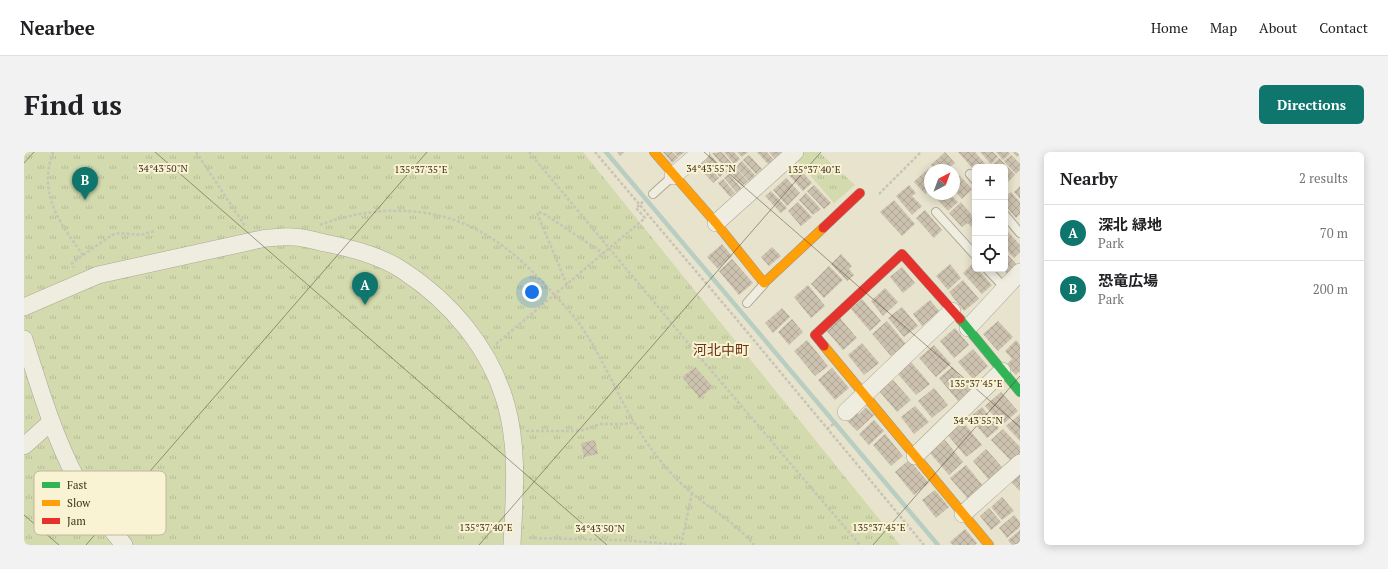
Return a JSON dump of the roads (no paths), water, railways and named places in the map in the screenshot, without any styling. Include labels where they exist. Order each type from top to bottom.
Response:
[{"type":"street","points":[[654,152],[673,176],[716,223],[764,283],[860,193]]},
{"type":"street","points":[[673,176],[701,152]]},
{"type":"street","points":[[716,223],[795,152]]},
{"type":"street","points":[[24,307],[98,275],[254,239],[294,237],[337,246],[374,257],[401,270],[450,309],[470,332],[485,353],[496,374],[512,432],[515,457],[512,541]]},
{"type":"street","points":[[989,545],[815,335],[902,254],[968,328],[1020,392]]},
{"type":"street","points":[[968,328],[1020,272]]},
{"type":"street","points":[[846,412],[952,311]]},
{"type":"street","points":[[24,339],[51,422],[74,471]]},
{"type":"street","points":[[915,456],[1002,371]]},
{"type":"street","points":[[24,446],[51,422]]},
{"type":"street","points":[[964,514],[1020,463]]},
{"type":"street","points":[[116,535],[124,545]]},
{"type":"lane","points":[[653,194],[673,176]]},
{"type":"lane","points":[[936,212],[972,252]]},
{"type":"lane","points":[[1008,219],[1020,233]]},
{"type":"lane","points":[[990,272],[1005,288]]},
{"type":"lane","points":[[747,303],[764,283]]},
{"type":"waterway","points":[[606,152],[938,545]]},
{"type":"place","name":"恐竜広場","points":[[85,200]]},
{"type":"place","name":"深北 緑地","points":[[365,305]]},
{"type":"district","name":"河北中町","points":[[721,350]]}]
